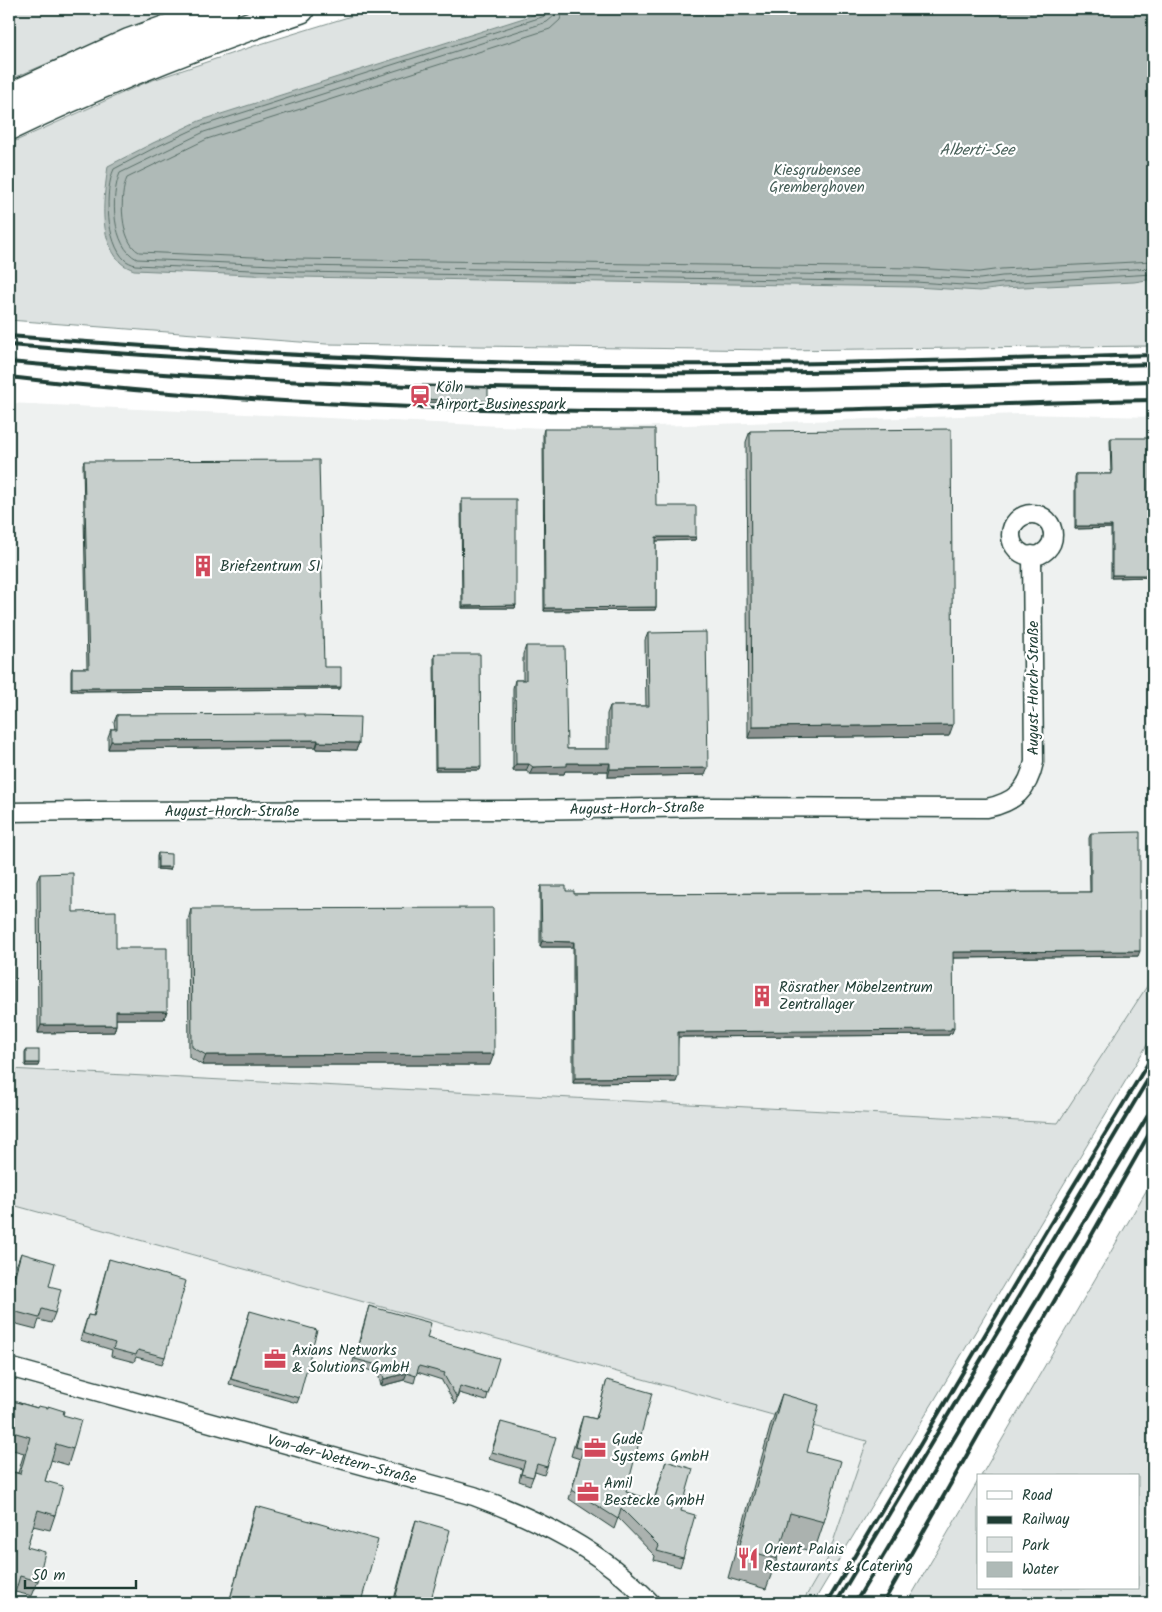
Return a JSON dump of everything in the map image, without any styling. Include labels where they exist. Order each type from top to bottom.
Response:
[{"type":"highway","points":[[9,98],[130,44],[224,9]]},
{"type":"highway","points":[[9,126],[139,67],[247,26],[300,9]]},
{"type":"street","name":"August-Horch-Straße","points":[[9,812],[87,810],[551,810],[713,807],[987,808],[1000,805],[1014,798],[1025,787],[1031,777],[1034,762],[1032,555]]},
{"type":"street","name":"Von-der-Wettern-Straße","points":[[9,1367],[482,1499],[538,1521],[578,1543],[618,1572],[651,1603]]},
{"type":"shaded area","points":[[9,403],[564,429],[1020,414],[1153,417],[1153,977],[1059,1123],[9,1069]]},
{"type":"shaded area","points":[[9,1204],[867,1441],[827,1560],[802,1603],[9,1603]]},
{"type":"green space","points":[[9,9],[183,9],[127,29],[9,80]]},
{"type":"green space","name":"Alberti-See","points":[[374,9],[1153,9],[1153,346],[775,350],[326,344],[9,320],[9,144],[147,82],[254,46]]},
{"type":"green space","points":[[1153,977],[1153,1035],[813,1603],[802,1603],[827,1560],[867,1441],[9,1204],[9,1069],[1058,1123]]},
{"type":"green space","points":[[1153,1179],[1153,1603],[907,1603],[977,1483],[977,1590],[1140,1590],[1140,1474],[982,1474]]},
{"type":"water","name":"Alberti-See","points":[[552,9],[1153,9],[1153,279],[1134,282],[1002,288],[980,291],[915,287],[298,277],[134,270],[120,262],[113,252],[105,228],[104,216],[108,166],[199,121]]},
{"type":"building","points":[[414,386],[488,388],[488,401],[414,399]]},
{"type":"building","points":[[544,429],[655,429],[656,506],[696,506],[696,537],[656,537],[656,607],[545,608]]},
{"type":"building","points":[[951,429],[953,725],[752,727],[750,431]]},
{"type":"building","points":[[1111,438],[1153,438],[1153,575],[1112,575],[1112,526],[1076,526],[1076,474],[1112,474]]},
{"type":"building","name":"Briefzentrum 51","points":[[319,460],[324,667],[341,667],[341,687],[72,688],[72,668],[89,668],[84,461]]},
{"type":"building","points":[[462,499],[516,499],[516,605],[463,606]]},
{"type":"building","points":[[706,632],[708,768],[610,769],[610,763],[567,763],[567,766],[533,767],[529,764],[516,764],[515,680],[526,680],[526,646],[565,646],[567,749],[610,749],[610,706],[649,706],[648,633]]},
{"type":"building","points":[[435,654],[480,654],[481,767],[436,767]]},
{"type":"building","points":[[305,714],[305,716],[360,717],[359,743],[318,742],[318,740],[111,741],[111,729],[117,729],[117,715]]},
{"type":"building","name":"Rösrather Möbelzentrum Zentrallager","points":[[1140,832],[1140,951],[953,952],[954,1028],[951,1028],[951,1030],[678,1032],[678,1077],[575,1078],[574,942],[542,941],[541,886],[566,886],[566,891],[574,891],[574,894],[1091,892],[1091,833]]},
{"type":"building","points":[[158,853],[171,854],[171,867],[158,867]]},
{"type":"building","points":[[73,873],[73,912],[116,911],[116,948],[167,948],[167,1011],[116,1011],[116,1025],[41,1025],[40,874]]},
{"type":"building","points":[[9,876],[13,876],[13,1027],[9,1027]]},
{"type":"building","points":[[493,908],[494,1054],[206,1055],[192,1047],[191,909]]},
{"type":"building","points":[[26,1050],[39,1050],[39,1063],[26,1063]]},
{"type":"building","points":[[21,1253],[55,1263],[49,1286],[61,1289],[55,1313],[42,1309],[39,1318],[9,1310],[9,1297]]},
{"type":"building","points":[[109,1259],[186,1281],[165,1357],[138,1350],[136,1355],[113,1349],[115,1343],[83,1333],[88,1315],[94,1316]]},
{"type":"building","points":[[369,1306],[431,1323],[427,1338],[499,1358],[488,1394],[460,1386],[457,1398],[444,1375],[445,1373],[419,1366],[416,1376],[407,1373],[384,1379],[381,1366],[355,1359]]},
{"type":"building","name":"Axians Networks & Solutions GmbH","points":[[250,1311],[317,1330],[299,1398],[231,1379]]},
{"type":"building","points":[[607,1380],[652,1393],[626,1492],[654,1501],[666,1461],[693,1469],[681,1511],[695,1515],[683,1558],[657,1551],[659,1546],[621,1508],[618,1519],[572,1490],[583,1449],[575,1447],[583,1416],[596,1419]]},
{"type":"building","points":[[782,1394],[819,1405],[807,1452],[841,1461],[824,1522],[790,1513],[777,1559],[739,1548]]},
{"type":"building","points":[[9,1400],[37,1408],[38,1406],[48,1408],[48,1406],[64,1411],[63,1415],[81,1420],[73,1449],[56,1444],[45,1481],[63,1486],[55,1515],[38,1510],[27,1547],[45,1552],[38,1581],[20,1576],[12,1603],[9,1603],[9,1513],[12,1503],[9,1502],[9,1471],[20,1474],[30,1437],[9,1431]]},
{"type":"building","points":[[501,1422],[556,1437],[547,1467],[537,1464],[533,1477],[521,1474],[525,1461],[492,1452]]},
{"type":"building","points":[[256,1506],[378,1540],[361,1602],[364,1603],[229,1603]]},
{"type":"building","points":[[416,1520],[450,1530],[430,1603],[394,1603]]},
{"type":"railway","points":[[9,336],[270,354],[532,363],[765,364],[1153,355]]},
{"type":"railway","points":[[9,345],[270,363],[532,372],[765,373],[1153,364]]},
{"type":"railway","points":[[9,362],[198,376],[483,388],[673,390],[1153,381]]},
{"type":"railway","points":[[9,377],[103,387],[292,401],[387,406],[578,411],[768,411],[1153,400]]},
{"type":"railway","points":[[827,1603],[1046,1231],[1153,1055]]},
{"type":"railway","points":[[836,1603],[1153,1071]]},
{"type":"railway","points":[[855,1603],[1153,1107]]},
{"type":"railway","points":[[883,1603],[1153,1127]]},
{"type":"place","name":"Köln Airport-Businesspark","points":[[420,396]]},
{"type":"place","name":"Briefzentrum 51","points":[[203,566]]},
{"type":"place","name":"Rösrather Möbelzentrum Zentrallager","points":[[762,996]]},
{"type":"place","name":"Axians Networks & Solutions GmbH","points":[[275,1359]]},
{"type":"place","name":"Gude Systems GmbH","points":[[595,1448]]},
{"type":"place","name":"Amil Bestecke GmbH","points":[[588,1492]]},
{"type":"place","name":"Orient Palais Restaurants & Catering","points":[[748,1558]]},
{"type":"park label","name":"Kiesgrubensee Gremberghoven","points":[[817,178]]}]
